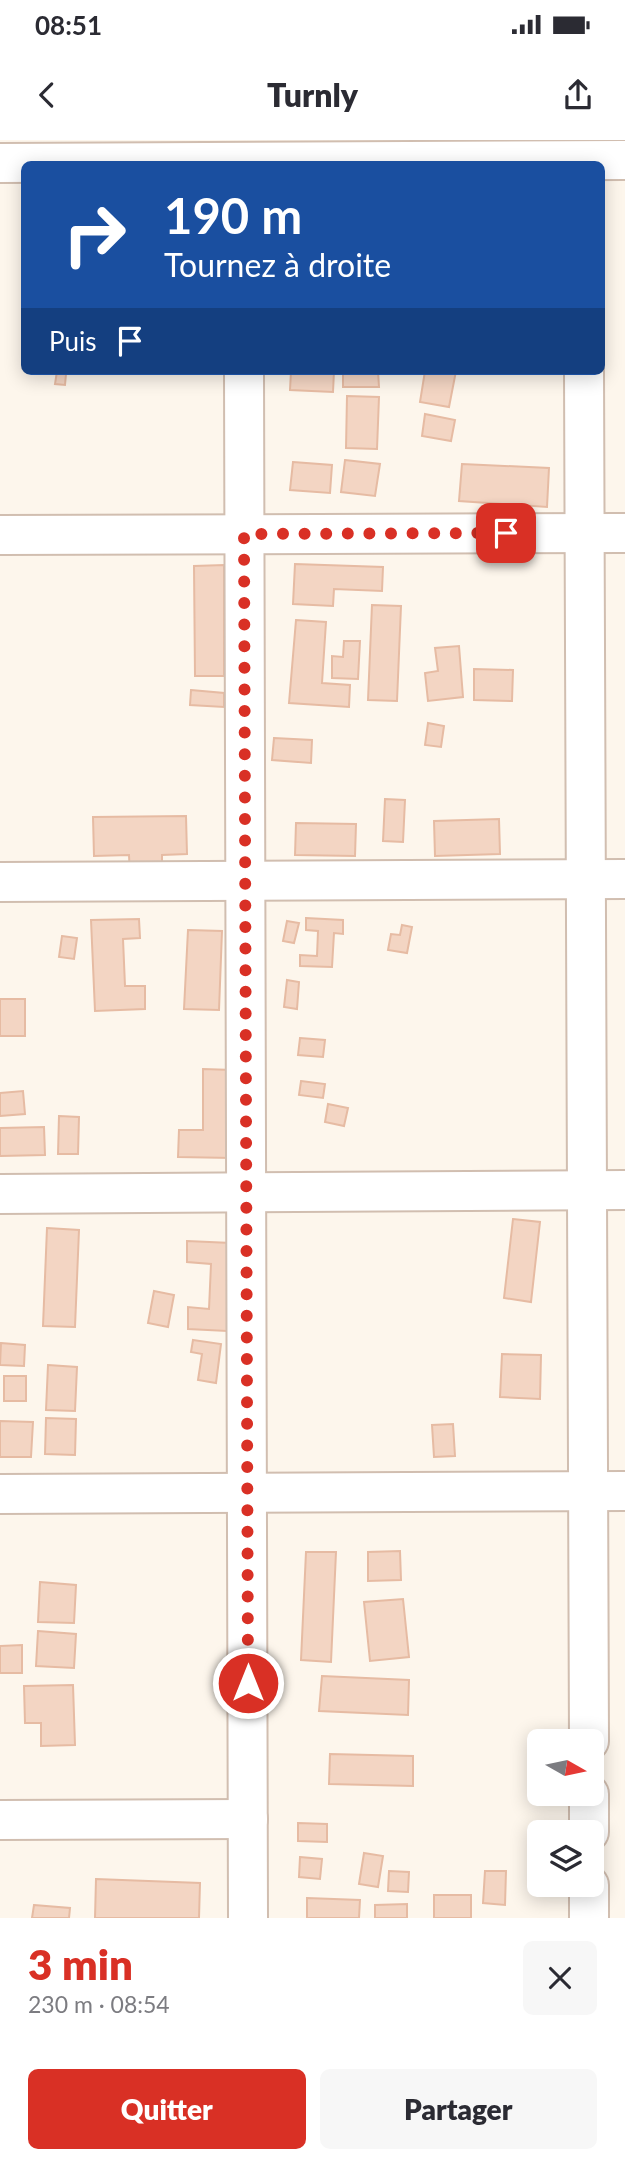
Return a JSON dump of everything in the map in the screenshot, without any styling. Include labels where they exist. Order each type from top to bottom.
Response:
[{"type":"street","points":[[69,161],[243,156],[584,155],[625,160]]},
{"type":"street","points":[[0,163],[21,162]]},
{"type":"street","points":[[244,375],[248,1918]]},
{"type":"street","points":[[584,375],[587,1190],[606,1491],[590,1729]]},
{"type":"street","points":[[0,535],[625,533]]},
{"type":"street","points":[[0,881],[625,879]]},
{"type":"street","points":[[0,1194],[625,1190]]},
{"type":"street","points":[[0,1494],[606,1491]]},
{"type":"street","points":[[0,1820],[248,1819]]},
{"type":"street","points":[[589,1897],[589,1918]]},
{"type":"building","points":[[56,375],[66,375],[65,385],[55,384]]},
{"type":"building","points":[[291,375],[334,375],[333,392],[290,390]]},
{"type":"building","points":[[343,375],[378,375],[379,387],[343,387]]},
{"type":"building","points":[[424,375],[455,375],[449,407],[420,402]]},
{"type":"building","points":[[347,396],[379,397],[377,449],[346,448]]},
{"type":"building","points":[[425,414],[455,420],[451,441],[422,436]]},
{"type":"building","points":[[345,460],[380,464],[375,496],[341,492]]},
{"type":"building","points":[[293,462],[332,465],[330,493],[290,490]]},
{"type":"building","points":[[462,464],[549,468],[547,507],[459,501]]},
{"type":"building","points":[[295,564],[383,567],[382,591],[334,589],[333,606],[293,604]]},
{"type":"building","points":[[224,565],[224,676],[195,676],[194,566]]},
{"type":"building","points":[[372,605],[401,606],[397,701],[368,700]]},
{"type":"building","points":[[296,620],[326,622],[322,683],[350,685],[349,707],[289,703]]},
{"type":"building","points":[[344,641],[360,641],[358,679],[332,678],[332,656],[343,657]]},
{"type":"building","points":[[459,646],[463,697],[428,701],[425,673],[438,671],[435,648]]},
{"type":"building","points":[[474,669],[513,670],[512,701],[474,700]]},
{"type":"building","points":[[191,690],[224,693],[224,707],[190,705]]},
{"type":"building","points":[[428,723],[444,726],[441,747],[425,745]]},
{"type":"building","points":[[274,738],[312,740],[311,763],[272,760]]},
{"type":"building","points":[[385,799],[405,800],[403,842],[383,841]]},
{"type":"building","points":[[186,816],[187,854],[162,855],[162,876],[130,877],[129,855],[94,856],[93,817]]},
{"type":"building","points":[[499,819],[500,854],[435,856],[434,821]]},
{"type":"building","points":[[296,823],[356,824],[355,856],[295,855]]},
{"type":"building","points":[[306,918],[343,920],[343,934],[334,933],[332,967],[300,966],[300,955],[317,956],[318,931],[306,930]]},
{"type":"building","points":[[139,919],[140,938],[123,939],[125,986],[145,986],[145,1009],[95,1011],[91,920]]},
{"type":"building","points":[[287,921],[299,923],[294,943],[283,941]]},
{"type":"building","points":[[402,925],[412,927],[407,953],[388,950],[391,934],[400,935]]},
{"type":"building","points":[[188,930],[222,931],[219,1010],[184,1009]]},
{"type":"building","points":[[62,936],[77,938],[74,959],[59,957]]},
{"type":"building","points":[[287,980],[299,982],[297,1009],[284,1007]]},
{"type":"building","points":[[0,999],[25,999],[25,1036],[0,1036]]},
{"type":"building","points":[[300,1038],[325,1040],[323,1057],[298,1055]]},
{"type":"building","points":[[203,1069],[233,1070],[232,1158],[178,1157],[179,1130],[203,1130]]},
{"type":"building","points":[[301,1081],[325,1084],[323,1098],[299,1095]]},
{"type":"building","points":[[23,1091],[25,1114],[0,1116],[0,1093]]},
{"type":"building","points":[[328,1104],[348,1108],[344,1126],[325,1122]]},
{"type":"building","points":[[59,1116],[79,1117],[78,1154],[58,1154]]},
{"type":"building","points":[[44,1127],[45,1155],[0,1156],[0,1128]]},
{"type":"building","points":[[513,1219],[540,1222],[531,1302],[504,1298]]},
{"type":"building","points":[[47,1228],[79,1230],[75,1327],[43,1326]]},
{"type":"building","points":[[187,1241],[231,1243],[227,1331],[188,1329],[188,1307],[209,1309],[211,1264],[187,1262]]},
{"type":"building","points":[[154,1291],[174,1295],[168,1327],[148,1323]]},
{"type":"building","points":[[193,1340],[221,1344],[216,1383],[198,1380],[202,1354],[191,1352]]},
{"type":"building","points":[[1,1343],[25,1345],[24,1366],[0,1365]]},
{"type":"building","points":[[502,1354],[541,1355],[540,1399],[500,1397]]},
{"type":"building","points":[[48,1365],[77,1367],[75,1411],[46,1410]]},
{"type":"building","points":[[4,1376],[26,1376],[26,1401],[4,1401]]},
{"type":"building","points":[[46,1418],[76,1419],[75,1455],[45,1454]]},
{"type":"building","points":[[0,1421],[33,1422],[31,1457],[0,1457]]},
{"type":"building","points":[[453,1424],[455,1456],[434,1457],[432,1425]]},
{"type":"building","points":[[400,1551],[401,1580],[368,1581],[368,1552]]},
{"type":"building","points":[[306,1552],[336,1552],[331,1662],[301,1660]]},
{"type":"building","points":[[40,1582],[76,1585],[74,1623],[38,1622]]},
{"type":"building","points":[[403,1599],[409,1657],[370,1661],[364,1602]]},
{"type":"building","points":[[38,1631],[76,1634],[74,1668],[36,1666]]},
{"type":"building","points":[[22,1645],[22,1673],[0,1673],[0,1646]]},
{"type":"building","points":[[322,1676],[409,1680],[408,1715],[319,1711]]},
{"type":"building","points":[[73,1685],[75,1745],[41,1746],[41,1723],[25,1723],[24,1686]]},
{"type":"building","points":[[330,1754],[413,1756],[413,1786],[329,1784]]},
{"type":"building","points":[[298,1823],[327,1824],[327,1842],[298,1841]]},
{"type":"building","points":[[364,1853],[383,1856],[378,1887],[359,1884]]},
{"type":"building","points":[[300,1857],[322,1859],[320,1879],[299,1877]]},
{"type":"building","points":[[389,1871],[409,1872],[408,1892],[388,1891]]},
{"type":"building","points":[[485,1871],[506,1871],[505,1905],[483,1903]]},
{"type":"building","points":[[96,1879],[200,1883],[199,1918],[95,1918]]},
{"type":"building","points":[[434,1895],[471,1895],[471,1918],[434,1918]]},
{"type":"building","points":[[307,1898],[360,1900],[359,1918],[307,1918]]},
{"type":"building","points":[[407,1904],[407,1918],[375,1918],[375,1905]]},
{"type":"building","points":[[34,1905],[70,1908],[69,1918],[32,1918]]},
{"type":"route","points":[[248,1683],[244,534],[506,533]]}]
